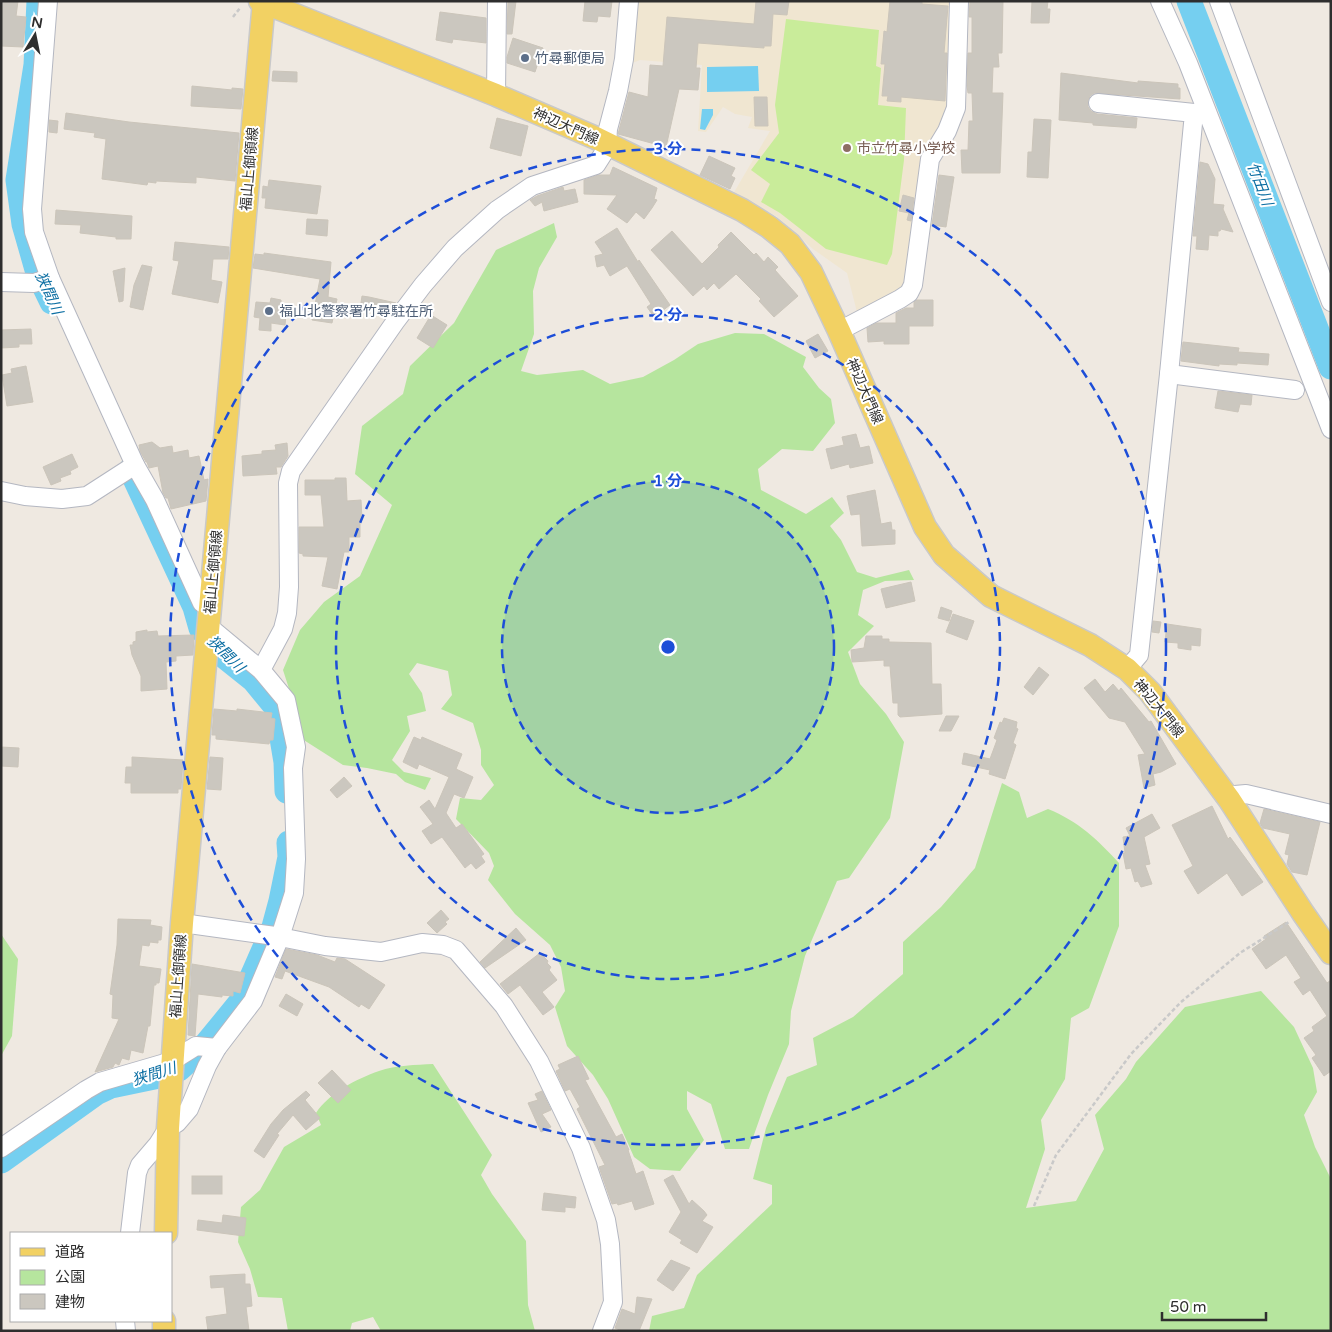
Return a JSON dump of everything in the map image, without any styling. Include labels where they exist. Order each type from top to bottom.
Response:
[{"type":"main road","name":"神辺大門線","points":[[257,3],[496,95],[607,143],[742,210],[769,227],[790,244],[811,272],[925,527],[944,555],[991,596],[1090,645],[1127,669],[1150,692],[1229,799],[1303,914],[1331,953]]},
{"type":"main road","name":"福山上御領線","points":[[166,1232],[171,1068],[257,3]]},
{"type":"street","points":[[48,1],[32,209],[42,280],[129,468],[155,500],[202,603],[208,627],[261,670],[286,700],[296,747],[293,768],[296,859],[294,893],[273,936],[253,1001],[209,1047],[207,1066],[189,1109],[177,1123],[168,1128],[158,1144],[140,1165],[137,1173],[130,1232]]},
{"type":"street","points":[[496,95],[497,1]]},
{"type":"street","points":[[261,670],[283,629],[287,613],[289,587],[288,483],[291,471],[395,322],[423,285],[455,248],[497,210],[532,186],[596,165],[607,143],[608,128],[618,91],[624,59],[629,1]]},
{"type":"street","points":[[839,331],[900,299],[909,293],[913,285],[930,159],[947,132],[956,108],[959,1]]},
{"type":"street","points":[[1160,1],[1188,63],[1331,429]]},
{"type":"street","points":[[1219,1],[1331,302]]},
{"type":"street","points":[[1127,669],[1139,655],[1169,374],[1194,113],[1188,63]]},
{"type":"street","points":[[1098,103],[1194,113]]},
{"type":"street","points":[[1,282],[42,280]]},
{"type":"street","points":[[1169,374],[1295,390]]},
{"type":"street","points":[[1,491],[25,496],[62,499],[87,496],[129,468]]},
{"type":"street","points":[[1229,799],[1235,795],[1246,794],[1331,814]]},
{"type":"street","points":[[182,923],[273,936],[325,946],[381,952],[422,943],[443,945],[456,950],[504,1006],[540,1061],[581,1148],[606,1220],[610,1244],[613,1302],[602,1331]]},
{"type":"street","points":[[1,1148],[100,1082],[171,1068],[196,1046],[209,1047]]},
{"type":"path","points":[[233,17],[257,3]]},
{"type":"path","points":[[1034,1206],[1056,1155],[1130,1054],[1180,1002],[1240,953],[1303,914]]},
{"type":"shaded area","name":"市立竹尋小学校","points":[[633,1],[953,1],[947,125],[910,279],[900,294],[858,316],[847,273],[813,249],[776,216],[733,194],[770,131],[748,128],[752,117],[735,114],[723,107],[706,132],[698,131],[702,65],[640,60],[627,65]]},
{"type":"green space","points":[[786,19],[879,30],[876,66],[881,68],[878,105],[906,108],[904,160],[892,254],[887,265],[826,249],[780,213],[761,202],[770,184],[751,170],[779,133],[775,105]]},
{"type":"green space","points":[[554,223],[557,237],[539,268],[533,291],[534,334],[521,371],[537,375],[583,370],[610,384],[643,377],[698,344],[735,333],[764,334],[806,357],[803,367],[819,388],[831,399],[835,423],[813,451],[782,449],[758,469],[761,490],[806,514],[832,497],[844,513],[830,526],[841,540],[857,572],[876,578],[909,570],[914,580],[885,581],[863,590],[858,615],[874,626],[848,652],[860,684],[886,714],[904,742],[890,818],[849,878],[837,881],[805,956],[791,1011],[789,1044],[749,1149],[725,1149],[711,1104],[687,1091],[687,1109],[704,1140],[680,1171],[650,1169],[634,1157],[608,1099],[593,1075],[567,1046],[555,1007],[565,991],[561,967],[550,945],[515,914],[488,880],[494,866],[489,853],[456,819],[460,798],[481,800],[494,785],[481,765],[481,750],[473,723],[441,709],[452,695],[448,671],[417,663],[409,674],[422,693],[426,711],[407,716],[410,731],[392,760],[404,772],[431,778],[425,790],[405,782],[396,774],[343,765],[299,737],[293,701],[283,670],[300,630],[324,602],[360,576],[392,505],[355,474],[362,426],[403,394],[410,366],[454,323],[496,250]]},
{"type":"green space","points":[[1002,783],[1019,792],[1027,818],[1048,809],[1059,814],[1086,831],[1119,863],[1119,926],[1089,1008],[1071,1018],[1065,1079],[1041,1120],[1045,1149],[1026,1208],[1076,1201],[1104,1149],[1095,1115],[1126,1079],[1136,1062],[1185,1007],[1261,991],[1294,1027],[1313,1068],[1317,1092],[1304,1115],[1315,1147],[1331,1179],[1331,1331],[649,1331],[652,1316],[684,1308],[697,1275],[772,1204],[772,1185],[753,1179],[766,1128],[787,1077],[817,1065],[813,1038],[853,1017],[903,974],[903,942],[941,907],[975,868]]},
{"type":"green space","points":[[1,934],[18,959],[12,1036],[1,1056]]},
{"type":"green space","points":[[433,1064],[492,1155],[481,1175],[492,1194],[526,1241],[528,1305],[535,1331],[381,1331],[373,1317],[352,1323],[350,1331],[288,1331],[282,1298],[258,1297],[250,1269],[238,1242],[241,1207],[260,1190],[284,1147],[321,1125],[316,1113],[336,1093],[361,1078],[386,1069]]},
{"type":"water","points":[[758,66],[759,91],[707,92],[707,67]]},
{"type":"water","points":[[702,109],[713,109],[713,115],[705,130],[700,129]]},
{"type":"building","points":[[1,1],[18,1],[16,16],[26,17],[23,47],[1,46]]},
{"type":"building","points":[[508,1],[516,1],[512,34],[507,34]]},
{"type":"building","points":[[585,1],[612,1],[610,17],[598,16],[597,22],[583,21]]},
{"type":"building","points":[[756,1],[789,1],[787,15],[773,14],[771,46],[764,46],[764,48],[698,43],[696,68],[700,68],[698,90],[679,89],[666,147],[618,134],[629,92],[648,97],[650,65],[663,66],[667,17],[754,24]]},
{"type":"building","points":[[890,1],[922,1],[922,4],[948,6],[944,53],[947,53],[945,101],[901,97],[901,102],[887,101],[888,96],[882,96],[885,64],[881,64],[884,31],[887,32]]},
{"type":"building","points":[[970,1],[1003,1],[1002,53],[998,53],[999,67],[993,67],[992,93],[1003,93],[1000,173],[962,173],[961,150],[968,150],[969,121],[973,121],[972,93],[968,93],[967,86],[968,53],[972,53],[972,17],[969,17]]},
{"type":"building","points":[[1032,1],[1048,1],[1047,9],[1050,9],[1049,23],[1031,23]]},
{"type":"building","points":[[440,12],[486,18],[486,43],[453,39],[452,43],[436,40]]},
{"type":"building","points":[[513,38],[543,48],[535,72],[507,63]]},
{"type":"building","points":[[273,71],[297,72],[297,82],[272,81]]},
{"type":"building","points":[[1061,73],[1138,83],[1138,81],[1178,84],[1180,99],[1094,93],[1090,96],[1088,107],[1091,111],[1097,114],[1137,118],[1136,128],[1059,120]]},
{"type":"building","points":[[192,86],[232,90],[232,88],[243,89],[241,109],[191,106]]},
{"type":"building","points":[[754,97],[767,97],[768,126],[755,126]]},
{"type":"building","points":[[66,113],[129,122],[239,133],[235,181],[196,177],[196,183],[156,181],[156,183],[148,182],[147,185],[102,179],[106,139],[94,137],[95,133],[64,129]]},
{"type":"building","points":[[497,118],[528,126],[521,156],[490,148]]},
{"type":"building","points":[[1034,119],[1051,120],[1048,178],[1027,177],[1028,152],[1032,152]]},
{"type":"building","points":[[49,120],[58,121],[57,133],[49,132]]},
{"type":"building","points":[[709,156],[735,168],[731,176],[735,178],[730,189],[700,175]]},
{"type":"building","points":[[1200,162],[1208,164],[1215,179],[1213,204],[1224,205],[1223,209],[1233,232],[1221,229],[1218,231],[1218,236],[1209,235],[1208,250],[1196,249],[1197,236],[1193,236]]},
{"type":"building","points":[[613,167],[657,188],[654,199],[657,200],[644,219],[636,212],[627,223],[607,209],[617,195],[584,194],[584,180],[598,175],[610,175]]},
{"type":"building","points":[[939,175],[954,177],[946,227],[932,225]]},
{"type":"building","points":[[269,180],[321,186],[317,214],[265,208],[266,198],[262,198],[263,186],[268,187]]},
{"type":"building","points":[[563,187],[564,191],[575,189],[578,202],[544,211],[542,202],[535,206],[530,200],[537,196]]},
{"type":"building","points":[[903,195],[914,198],[911,221],[907,220],[909,213],[899,211]]},
{"type":"building","points":[[56,210],[132,216],[131,239],[116,239],[116,237],[80,233],[81,225],[55,224]]},
{"type":"building","points":[[307,219],[328,220],[327,236],[306,234]]},
{"type":"building","points":[[617,228],[638,262],[639,260],[670,305],[654,317],[647,307],[651,304],[627,266],[610,276],[604,265],[597,267],[595,256],[603,254],[595,242]]},
{"type":"building","points":[[672,231],[702,264],[731,232],[754,255],[756,253],[764,262],[768,257],[778,267],[775,270],[798,296],[774,317],[759,301],[761,299],[736,274],[719,289],[714,283],[707,290],[704,286],[693,296],[651,250]]},
{"type":"building","points":[[175,242],[229,247],[228,259],[213,259],[211,280],[222,282],[218,303],[172,294],[179,261],[173,260]]},
{"type":"building","points":[[264,253],[331,262],[328,297],[337,299],[332,323],[312,320],[320,279],[253,268],[255,254],[264,255]]},
{"type":"building","points":[[142,265],[152,267],[143,310],[130,307],[134,285]]},
{"type":"building","points":[[125,268],[123,301],[119,302],[113,271]]},
{"type":"building","points":[[362,296],[396,303],[387,315],[360,309]]},
{"type":"building","name":"福山北警察署竹尋駐在所","points":[[271,298],[281,300],[281,304],[287,305],[285,325],[271,323],[271,331],[259,330],[260,318],[254,317],[256,302],[270,303]]},
{"type":"building","points":[[916,300],[933,300],[933,326],[909,326],[909,344],[884,344],[884,341],[868,342],[867,328],[876,323],[896,323],[896,313],[906,308],[914,308]]},
{"type":"building","points":[[431,315],[447,325],[433,348],[417,338]]},
{"type":"building","points":[[31,329],[32,344],[19,344],[19,347],[1,348],[1,330]]},
{"type":"building","points":[[818,334],[828,351],[815,358],[806,341]]},
{"type":"building","points":[[1183,342],[1239,348],[1238,352],[1269,354],[1268,365],[1237,363],[1237,365],[1219,364],[1219,366],[1181,361]]},
{"type":"building","points":[[26,366],[33,402],[7,406],[2,375],[12,373],[11,369]]},
{"type":"building","points":[[1218,391],[1252,395],[1251,405],[1240,404],[1238,412],[1215,408]]},
{"type":"building","points":[[856,434],[860,448],[869,446],[873,463],[850,468],[849,464],[831,469],[826,449],[844,445],[842,437]]},
{"type":"building","points":[[152,442],[160,448],[172,446],[173,453],[188,450],[189,458],[199,456],[204,480],[208,479],[206,501],[171,509],[168,498],[163,493],[158,466],[149,468],[140,451],[139,445]]},
{"type":"building","points":[[287,443],[288,456],[281,467],[276,467],[277,474],[243,476],[242,456],[262,454],[262,451],[276,450],[275,445]]},
{"type":"building","points":[[72,454],[78,467],[70,471],[71,474],[60,478],[61,481],[51,485],[43,467]]},
{"type":"building","points":[[335,478],[346,478],[347,501],[361,500],[362,519],[360,519],[360,537],[349,537],[349,552],[344,552],[337,589],[322,586],[328,557],[303,556],[303,554],[299,553],[299,527],[324,527],[321,495],[305,495],[305,480],[335,480]]},
{"type":"building","points":[[875,490],[881,524],[891,522],[892,530],[895,530],[895,544],[862,546],[860,514],[851,515],[847,496]]},
{"type":"building","points":[[911,582],[915,601],[886,608],[881,589]]},
{"type":"building","points":[[941,607],[952,611],[949,621],[938,618]]},
{"type":"building","points":[[953,614],[974,621],[967,640],[946,632]]},
{"type":"building","points":[[1153,621],[1161,622],[1159,633],[1152,632]]},
{"type":"building","points":[[1167,624],[1201,629],[1200,646],[1191,645],[1191,650],[1178,648],[1178,643],[1165,642]]},
{"type":"building","points":[[147,630],[147,632],[157,631],[158,636],[194,635],[193,655],[176,656],[176,661],[166,662],[167,689],[141,691],[141,676],[130,645],[133,645],[133,642],[136,641],[136,632]]},
{"type":"building","points":[[866,636],[882,636],[882,639],[889,639],[889,642],[931,643],[932,684],[941,684],[942,714],[900,717],[898,715],[898,703],[893,703],[890,666],[884,666],[884,660],[852,662],[851,650],[864,648]]},
{"type":"building","points":[[1039,667],[1049,675],[1033,695],[1024,687]]},
{"type":"building","points":[[1095,679],[1105,692],[1113,684],[1119,691],[1121,688],[1149,722],[1151,721],[1176,764],[1153,774],[1155,785],[1144,788],[1138,755],[1145,754],[1125,722],[1109,718],[1084,688]]},
{"type":"building","points":[[214,709],[237,711],[237,709],[272,713],[271,718],[275,719],[273,740],[270,740],[269,744],[216,739],[216,735],[212,735]]},
{"type":"building","points":[[946,716],[959,716],[951,731],[939,731]]},
{"type":"building","points":[[1004,718],[1017,722],[1016,728],[1018,729],[1013,743],[1016,745],[1005,779],[989,774],[990,770],[962,764],[964,753],[990,759],[997,740],[994,738],[1000,722],[1002,723]]},
{"type":"building","points":[[414,737],[421,740],[422,737],[462,754],[456,769],[473,777],[464,798],[454,794],[446,813],[456,828],[462,824],[484,854],[481,856],[485,862],[476,869],[471,863],[465,868],[442,837],[431,844],[422,831],[433,824],[420,807],[429,800],[435,809],[449,777],[419,764],[417,769],[403,762]]},
{"type":"building","points":[[1,747],[19,748],[18,767],[1,766]]},
{"type":"building","points":[[132,757],[183,760],[181,789],[178,789],[178,793],[131,793],[131,783],[125,783],[126,767],[132,767]]},
{"type":"building","points":[[210,757],[223,758],[221,790],[207,789]]},
{"type":"building","points":[[344,777],[352,786],[337,798],[330,790]]},
{"type":"building","points":[[1212,806],[1228,839],[1230,837],[1263,882],[1242,896],[1227,873],[1198,894],[1184,871],[1193,866],[1172,825]]},
{"type":"building","points":[[1264,809],[1320,822],[1307,875],[1292,872],[1287,864],[1289,855],[1285,854],[1290,834],[1263,828],[1260,823]]},
{"type":"building","points":[[1152,814],[1160,828],[1144,837],[1150,864],[1145,865],[1152,884],[1141,887],[1138,881],[1135,882],[1131,868],[1126,869],[1123,837],[1130,836],[1126,828]]},
{"type":"building","points":[[441,910],[449,919],[445,922],[447,924],[437,933],[427,923]]},
{"type":"building","points":[[118,919],[151,920],[150,925],[162,927],[161,940],[158,940],[158,943],[150,942],[149,946],[142,945],[139,966],[161,969],[159,983],[154,985],[150,1026],[148,1026],[143,1053],[131,1050],[129,1060],[122,1058],[119,1065],[115,1063],[113,1067],[95,1072],[119,1019],[112,1018],[113,995],[110,994],[117,945]]},
{"type":"building","points":[[1286,922],[1327,983],[1331,980],[1331,1071],[1324,1076],[1312,1058],[1316,1055],[1304,1038],[1314,1031],[1312,1027],[1327,1016],[1310,990],[1303,995],[1294,982],[1301,978],[1286,955],[1266,969],[1252,949],[1266,939],[1264,936]]},
{"type":"building","points":[[516,928],[526,940],[485,968],[480,962]]},
{"type":"building","points":[[286,949],[317,955],[335,962],[337,958],[345,959],[385,985],[369,1009],[361,1004],[359,1007],[329,987],[285,971],[282,979],[275,977]]},
{"type":"building","points":[[540,953],[548,961],[547,963],[551,967],[549,970],[557,980],[542,992],[554,1007],[543,1015],[520,985],[508,994],[500,984]]},
{"type":"building","points":[[192,964],[245,973],[240,993],[233,991],[233,996],[222,995],[222,997],[198,994],[195,1036],[188,1035]]},
{"type":"building","points":[[286,994],[303,1004],[297,1016],[279,1006]]},
{"type":"building","points":[[578,1056],[589,1079],[585,1080],[616,1137],[622,1134],[636,1174],[643,1171],[654,1204],[635,1210],[632,1201],[618,1205],[617,1203],[612,1204],[599,1167],[605,1165],[577,1109],[580,1107],[570,1089],[565,1091],[556,1071],[560,1069],[558,1065]]},
{"type":"building","points":[[332,1070],[351,1090],[338,1103],[318,1083]]},
{"type":"building","points":[[306,1091],[310,1095],[305,1100],[320,1118],[306,1130],[293,1115],[277,1134],[279,1135],[264,1158],[254,1151],[271,1124],[283,1110]]},
{"type":"building","points":[[542,1091],[551,1110],[542,1114],[551,1127],[541,1132],[528,1103],[538,1100],[535,1094]]},
{"type":"building","points":[[673,1175],[689,1204],[692,1200],[707,1215],[702,1221],[713,1227],[697,1253],[680,1243],[682,1240],[669,1232],[681,1212],[664,1180]]},
{"type":"building","points":[[192,1176],[222,1176],[222,1194],[192,1194]]},
{"type":"building","points":[[544,1193],[576,1197],[575,1208],[565,1207],[565,1212],[542,1210]]},
{"type":"building","points":[[223,1215],[246,1218],[244,1236],[197,1230],[198,1220],[222,1223]]},
{"type":"building","points":[[671,1260],[690,1268],[673,1291],[657,1280]]},
{"type":"building","points":[[245,1274],[245,1284],[250,1284],[252,1306],[246,1307],[249,1331],[208,1331],[206,1317],[227,1314],[224,1287],[211,1288],[210,1276]]},
{"type":"building","points":[[637,1297],[652,1299],[639,1331],[622,1331],[615,1328],[622,1309],[635,1314]]},
{"type":"waterway","name":"狭間川","points":[[39,1],[36,65],[18,180],[24,224],[38,273],[52,302]]},
{"type":"waterway","name":"竹田川","points":[[1189,1],[1331,367]]},
{"type":"waterway","name":"狭間川","points":[[131,470],[195,607],[201,628],[224,656],[254,680],[277,708],[286,762],[287,791]]},
{"type":"waterway","name":"狭間川","points":[[1,1161],[96,1093],[111,1086],[159,1076],[179,1069],[205,1046],[241,1002],[274,927],[290,857],[289,843]]},
{"type":"place","name":"竹尋郵便局","points":[[525,58]]},
{"type":"place","name":"市立竹尋小学校","points":[[847,148]]},
{"type":"place","name":"福山北警察署竹尋駐在所","points":[[269,311]]}]
